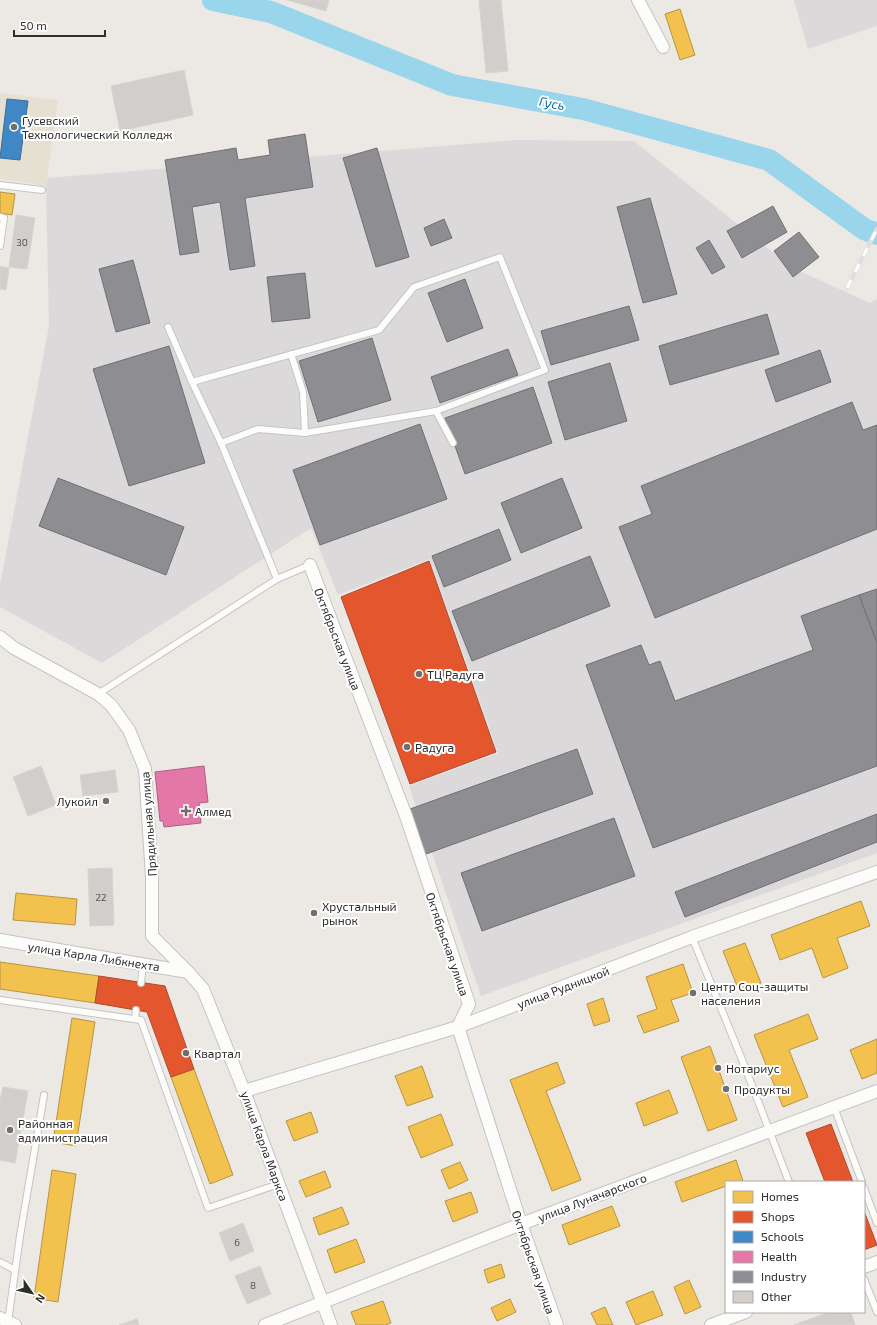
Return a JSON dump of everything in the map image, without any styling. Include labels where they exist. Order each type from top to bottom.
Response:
[{"type":"street","points":[[638,0],[663,47]]},
{"type":"street","name":"Октябрьская улица","points":[[310,565],[406,816],[469,1004],[458,1027],[521,1224],[556,1325]]},
{"type":"street","name":"Прядильная улица","points":[[0,637],[14,648],[98,694],[111,705],[124,723],[135,743],[145,769],[152,877],[152,936],[188,972]]},
{"type":"street","name":"улица Рудницкой","points":[[244,1091],[458,1027],[692,937],[877,872]]},
{"type":"street","name":"улица Карла Либкнехта","points":[[0,940],[188,972]]},
{"type":"street","name":"улица Карла Маркса","points":[[188,972],[203,989],[244,1091],[331,1325]]},
{"type":"street","name":"улица Луначарского","points":[[265,1325],[521,1224],[877,1092]]},
{"type":"street","points":[[865,1267],[877,1262]]},
{"type":"street","points":[[711,1325],[743,1313]]},
{"type":"lane","points":[[0,185],[42,190]]},
{"type":"lane","points":[[0,217],[4,218],[0,246]]},
{"type":"lane","points":[[192,382],[379,330],[414,287],[500,257],[545,370],[436,411],[305,433],[258,429],[221,443]]},
{"type":"lane","points":[[168,327],[221,443],[277,579]]},
{"type":"lane","points":[[291,354],[302,392],[305,433]]},
{"type":"lane","points":[[436,411],[453,443]]},
{"type":"lane","points":[[98,694],[277,579],[310,565]]},
{"type":"lane","points":[[692,937],[789,1181]]},
{"type":"lane","points":[[140,983],[143,964]]},
{"type":"lane","points":[[0,1000],[141,1020],[208,1208],[279,1184]]},
{"type":"lane","points":[[135,1019],[136,1010]]},
{"type":"lane","points":[[7,1321],[21,1228],[44,1095]]},
{"type":"lane","points":[[834,1107],[862,1181]]},
{"type":"lane","points":[[865,1191],[877,1223]]},
{"type":"lane","points":[[0,1262],[15,1270]]},
{"type":"lane","points":[[865,1282],[877,1312]]},
{"type":"shaded area","points":[[794,0],[877,0],[877,26],[808,49]]},
{"type":"shaded area","points":[[0,93],[58,100],[46,186],[0,179]]},
{"type":"shaded area","points":[[517,140],[634,141],[791,267],[870,303],[877,299],[877,853],[481,996],[409,786],[498,753],[430,559],[338,595],[311,528],[102,663],[0,607],[0,585],[49,326],[47,178]]},
{"type":"building: Homes","points":[[680,9],[695,55],[680,60],[665,14]]},
{"type":"building: Homes","points":[[0,192],[15,194],[12,215],[0,213]]},
{"type":"building: Homes","points":[[16,893],[77,899],[75,925],[13,920]]},
{"type":"building: Homes","points":[[861,901],[870,926],[837,938],[848,968],[823,978],[812,948],[780,960],[771,935]]},
{"type":"building: Homes","points":[[745,943],[761,983],[739,991],[723,951]]},
{"type":"building: Homes","points":[[0,962],[99,976],[95,1003],[0,989]]},
{"type":"building: Homes","points":[[683,964],[693,993],[671,1000],[679,1021],[644,1033],[637,1016],[657,1009],[646,977]]},
{"type":"building: Homes","points":[[603,998],[610,1021],[594,1026],[587,1004]]},
{"type":"building: Homes","points":[[808,1014],[818,1039],[789,1050],[808,1097],[783,1107],[754,1035]]},
{"type":"building: Homes","points":[[72,1018],[95,1022],[76,1146],[53,1142]]},
{"type":"building: Homes","points":[[877,1039],[877,1073],[862,1079],[850,1050]]},
{"type":"building: Homes","points":[[710,1046],[737,1120],[708,1131],[681,1057]]},
{"type":"building: Homes","points":[[557,1062],[565,1083],[546,1091],[581,1180],[552,1191],[510,1080]]},
{"type":"building: Homes","points":[[422,1066],[433,1097],[407,1106],[395,1076]]},
{"type":"building: Homes","points":[[194,1069],[233,1175],[210,1184],[171,1077]]},
{"type":"building: Homes","points":[[669,1090],[678,1113],[644,1126],[636,1103]]},
{"type":"building: Homes","points":[[311,1112],[318,1132],[294,1141],[286,1121]]},
{"type":"building: Homes","points":[[441,1114],[453,1145],[421,1158],[408,1127]]},
{"type":"building: Homes","points":[[736,1160],[743,1181],[725,1181],[725,1186],[682,1202],[675,1182]]},
{"type":"building: Homes","points":[[460,1162],[468,1180],[449,1189],[441,1170]]},
{"type":"building: Homes","points":[[52,1170],[76,1174],[58,1302],[34,1298]]},
{"type":"building: Homes","points":[[325,1171],[331,1187],[306,1197],[299,1181]]},
{"type":"building: Homes","points":[[471,1192],[478,1212],[453,1222],[445,1201]]},
{"type":"building: Homes","points":[[612,1206],[620,1226],[569,1245],[562,1225]]},
{"type":"building: Homes","points":[[342,1207],[349,1224],[319,1235],[313,1218]]},
{"type":"building: Homes","points":[[356,1239],[365,1262],[335,1273],[327,1250]]},
{"type":"building: Homes","points":[[501,1264],[505,1277],[488,1283],[484,1270]]},
{"type":"building: Homes","points":[[689,1280],[701,1307],[685,1314],[674,1287]]},
{"type":"building: Homes","points":[[653,1291],[663,1315],[636,1325],[626,1302]]},
{"type":"building: Homes","points":[[510,1299],[516,1312],[497,1321],[491,1308]]},
{"type":"building: Homes","points":[[383,1301],[391,1323],[385,1325],[356,1325],[351,1312]]},
{"type":"building: Homes","points":[[605,1307],[613,1325],[597,1325],[591,1313]]},
{"type":"building: Shops","name":"ТЦ Радуга","points":[[429,561],[496,752],[410,784],[341,597]]},
{"type":"building: Shops","points":[[99,976],[165,986],[194,1069],[171,1077],[147,1012],[95,1003]]},
{"type":"building: Shops","points":[[831,1124],[853,1181],[825,1181],[806,1133]]},
{"type":"building: Shops","points":[[865,1214],[877,1245],[865,1250]]},
{"type":"building: Schools","name":"Гусевский Технологический Колледж","points":[[7,99],[28,101],[20,160],[0,158]]},
{"type":"building: Health","points":[[204,766],[208,802],[199,803],[201,823],[164,827],[163,821],[160,821],[155,772]]},
{"type":"building: Industry","points":[[305,134],[313,187],[245,198],[255,266],[230,270],[220,202],[192,207],[199,252],[180,255],[165,160],[236,148],[238,160],[270,155],[268,140]]},
{"type":"building: Industry","points":[[377,148],[409,257],[376,267],[343,158]]},
{"type":"building: Industry","points":[[650,198],[677,294],[643,303],[617,207]]},
{"type":"building: Industry","points":[[773,206],[787,232],[742,258],[727,231]]},
{"type":"building: Industry","points":[[444,219],[452,238],[431,246],[424,228]]},
{"type":"building: Industry","points":[[799,232],[819,257],[793,277],[774,251]]},
{"type":"building: Industry","points":[[709,240],[725,267],[712,274],[696,248]]},
{"type":"building: Industry","points":[[133,260],[150,323],[116,332],[99,269]]},
{"type":"building: Industry","points":[[305,273],[310,318],[272,322],[267,277]]},
{"type":"building: Industry","points":[[465,279],[483,328],[447,342],[428,293]]},
{"type":"building: Industry","points":[[629,306],[639,340],[551,365],[541,331]]},
{"type":"building: Industry","points":[[767,314],[779,354],[670,385],[659,346]]},
{"type":"building: Industry","points":[[372,338],[391,400],[318,422],[299,361]]},
{"type":"building: Industry","points":[[169,346],[205,463],[129,486],[93,369]]},
{"type":"building: Industry","points":[[508,349],[518,375],[440,403],[431,377]]},
{"type":"building: Industry","points":[[820,350],[831,382],[776,402],[765,370]]},
{"type":"building: Industry","points":[[610,363],[627,421],[565,440],[548,382]]},
{"type":"building: Industry","points":[[533,387],[552,443],[465,474],[445,418]]},
{"type":"building: Industry","points":[[852,402],[863,430],[877,425],[877,529],[655,618],[619,527],[652,514],[641,486]]},
{"type":"building: Industry","points":[[420,424],[447,499],[320,545],[293,470]]},
{"type":"building: Industry","points":[[58,478],[184,527],[166,575],[39,526]]},
{"type":"building: Industry","points":[[562,478],[582,528],[521,553],[501,503]]},
{"type":"building: Industry","points":[[499,529],[511,560],[444,587],[432,556]]},
{"type":"building: Industry","points":[[590,556],[610,606],[472,661],[452,611]]},
{"type":"building: Industry","points":[[877,589],[877,643],[859,595]]},
{"type":"building: Industry","points":[[859,595],[877,643],[877,766],[653,848],[586,665],[641,645],[649,665],[660,661],[675,701],[813,650],[801,616]]},
{"type":"building: Industry","points":[[577,749],[593,794],[426,854],[410,809]]},
{"type":"building: Industry","points":[[877,814],[877,842],[685,917],[675,892]]},
{"type":"building: Industry","points":[[614,818],[635,876],[482,931],[461,873]]},
{"type":"building: Other","points":[[287,0],[329,0],[326,11]]},
{"type":"building: Other","points":[[479,0],[501,0],[508,71],[486,73]]},
{"type":"building: Other","points":[[184,70],[193,115],[120,131],[111,86]]},
{"type":"building: Other","points":[[16,215],[35,218],[27,269],[9,267]]},
{"type":"building: Other","points":[[0,266],[9,268],[6,290],[0,289]]},
{"type":"building: Other","points":[[41,766],[56,805],[28,816],[13,777]]},
{"type":"building: Other","points":[[115,770],[118,792],[83,796],[80,775]]},
{"type":"building: Other","points":[[112,868],[114,925],[90,926],[88,869]]},
{"type":"building: Other","name":"Районная администрация","points":[[3,1087],[28,1091],[15,1163],[0,1160],[0,1100]]},
{"type":"building: Other","points":[[243,1223],[254,1251],[230,1261],[219,1233]]},
{"type":"building: Other","points":[[260,1266],[271,1294],[247,1304],[235,1276]]},
{"type":"building: Other","points":[[826,1313],[851,1313],[855,1325],[794,1325]]},
{"type":"building: Other","points":[[137,1319],[139,1325],[119,1325]]},
{"type":"waterway","name":"Гусь","points":[[213,0],[271,12],[452,85],[583,109],[769,160],[864,229],[877,234]]},
{"type":"railway","points":[[847,288],[877,229]]},
{"type":"place","name":"Гусевский Технологический Колледж","points":[[14,127]]},
{"type":"place","name":"ТЦ Радуга","points":[[419,674]]},
{"type":"place","name":"Радуга","points":[[407,747]]},
{"type":"place","name":"Лукойл","points":[[106,801]]},
{"type":"place","name":"Алмед","points":[[186,811]]},
{"type":"place","name":"Хрустальный рынок","points":[[314,913]]},
{"type":"place","name":"Центр Соц-защиты населения","points":[[693,993]]},
{"type":"place","name":"Квартал","points":[[186,1053]]},
{"type":"place","name":"Нотариус","points":[[718,1068]]},
{"type":"place","name":"Продукты","points":[[726,1089]]},
{"type":"place","name":"Районная администрация","points":[[10,1130]]}]
